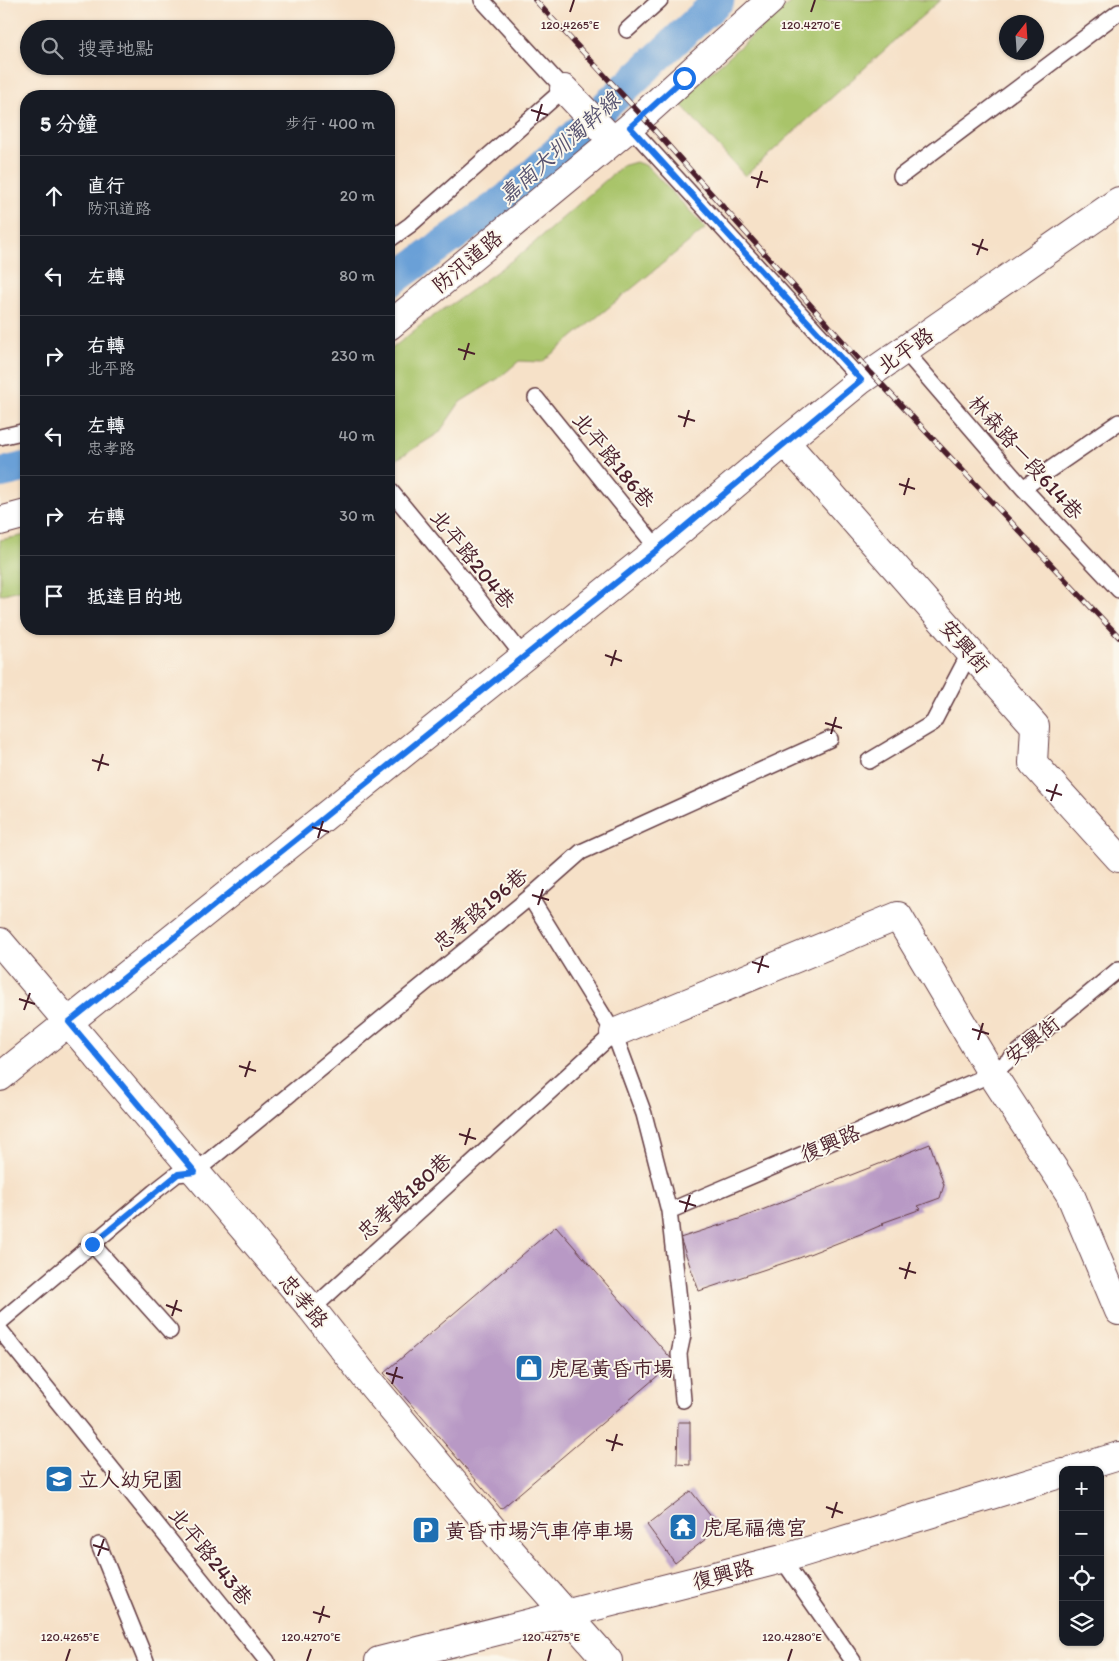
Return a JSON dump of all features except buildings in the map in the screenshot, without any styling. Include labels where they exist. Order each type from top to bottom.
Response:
[{"type":"street","name":"防汛道路","points":[[395,321],[622,134],[771,0]]},
{"type":"street","points":[[564,89],[622,134]]},
{"type":"street","name":"北平路","points":[[0,1077],[658,549],[861,380],[1119,201]]},
{"type":"street","name":"安興街","points":[[785,442],[1035,726],[1033,763],[1119,858]]},
{"type":"street","points":[[0,521],[20,516]]},
{"type":"street","points":[[614,1033],[898,916],[992,1074],[1070,1194],[1119,1311]]},
{"type":"street","name":"忠孝路","points":[[0,942],[312,1309],[373,1386],[509,1549],[608,1661]]},
{"type":"street","points":[[1087,1466],[1119,1456]]},
{"type":"street","name":"復興路","points":[[380,1661],[782,1559],[1059,1474]]},
{"type":"lane","points":[[395,236],[410,225],[564,89],[482,0]]},
{"type":"lane","points":[[628,30],[660,0]]},
{"type":"lane","points":[[901,176],[1119,12]]},
{"type":"lane","points":[[622,134],[861,380]]},
{"type":"lane","name":"林森路一段614巷","points":[[904,350],[1023,488],[1119,590]]},
{"type":"lane","name":"北平路186巷","points":[[536,398],[658,549]]},
{"type":"lane","points":[[1023,488],[1119,422]]},
{"type":"lane","points":[[0,437],[20,432]]},
{"type":"lane","name":"北平路204巷","points":[[395,496],[456,569],[524,657]]},
{"type":"lane","points":[[869,761],[933,723],[970,652]]},
{"type":"lane","name":"忠孝路196巷","points":[[195,1172],[530,897],[581,852],[830,739]]},
{"type":"lane","points":[[530,897],[614,1033],[644,1114],[669,1211],[683,1335],[679,1354],[683,1400]]},
{"type":"lane","name":"安興街","points":[[992,1074],[1119,969]]},
{"type":"lane","name":"忠孝路180巷","points":[[312,1309],[614,1033]]},
{"type":"lane","name":"復興路","points":[[669,1211],[992,1074]]},
{"type":"lane","points":[[0,1322],[178,1174],[195,1172]]},
{"type":"lane","points":[[92,1244],[170,1331]]},
{"type":"lane","name":"北平路243巷","points":[[3,1338],[267,1661]]},
{"type":"lane","points":[[99,1545],[146,1661]]},
{"type":"lane","points":[[782,1559],[853,1661]]},
{"type":"green space","points":[[793,0],[940,0],[745,176],[678,101]]},
{"type":"green space","points":[[636,162],[647,166],[706,228],[542,362],[519,361],[499,378],[460,402],[439,433],[395,460],[395,346],[426,321],[526,250],[622,166]]},
{"type":"green space","points":[[20,536],[20,590],[0,595],[0,540]]},
{"type":"waterway","name":"嘉南大圳濁幹線","points":[[395,279],[507,198],[719,0]]},
{"type":"waterway","name":"嘉南大圳濁幹線","points":[[0,473],[20,468]]},
{"type":"railway","points":[[535,0],[642,116],[871,373],[1119,637]]},
{"type":"place","name":"虎尾黃昏市場","points":[[529,1368]]},
{"type":"place","name":"立人幼兒園","points":[[59,1479]]},
{"type":"place","name":"虎尾福德宮","points":[[683,1527]]},
{"type":"place","name":"黃昏市場汽車停車場","points":[[426,1530]]},
{"type":"route","points":[[92,1244],[178,1174],[195,1172],[69,1022],[658,549],[861,380],[630,127],[684,78]]}]
